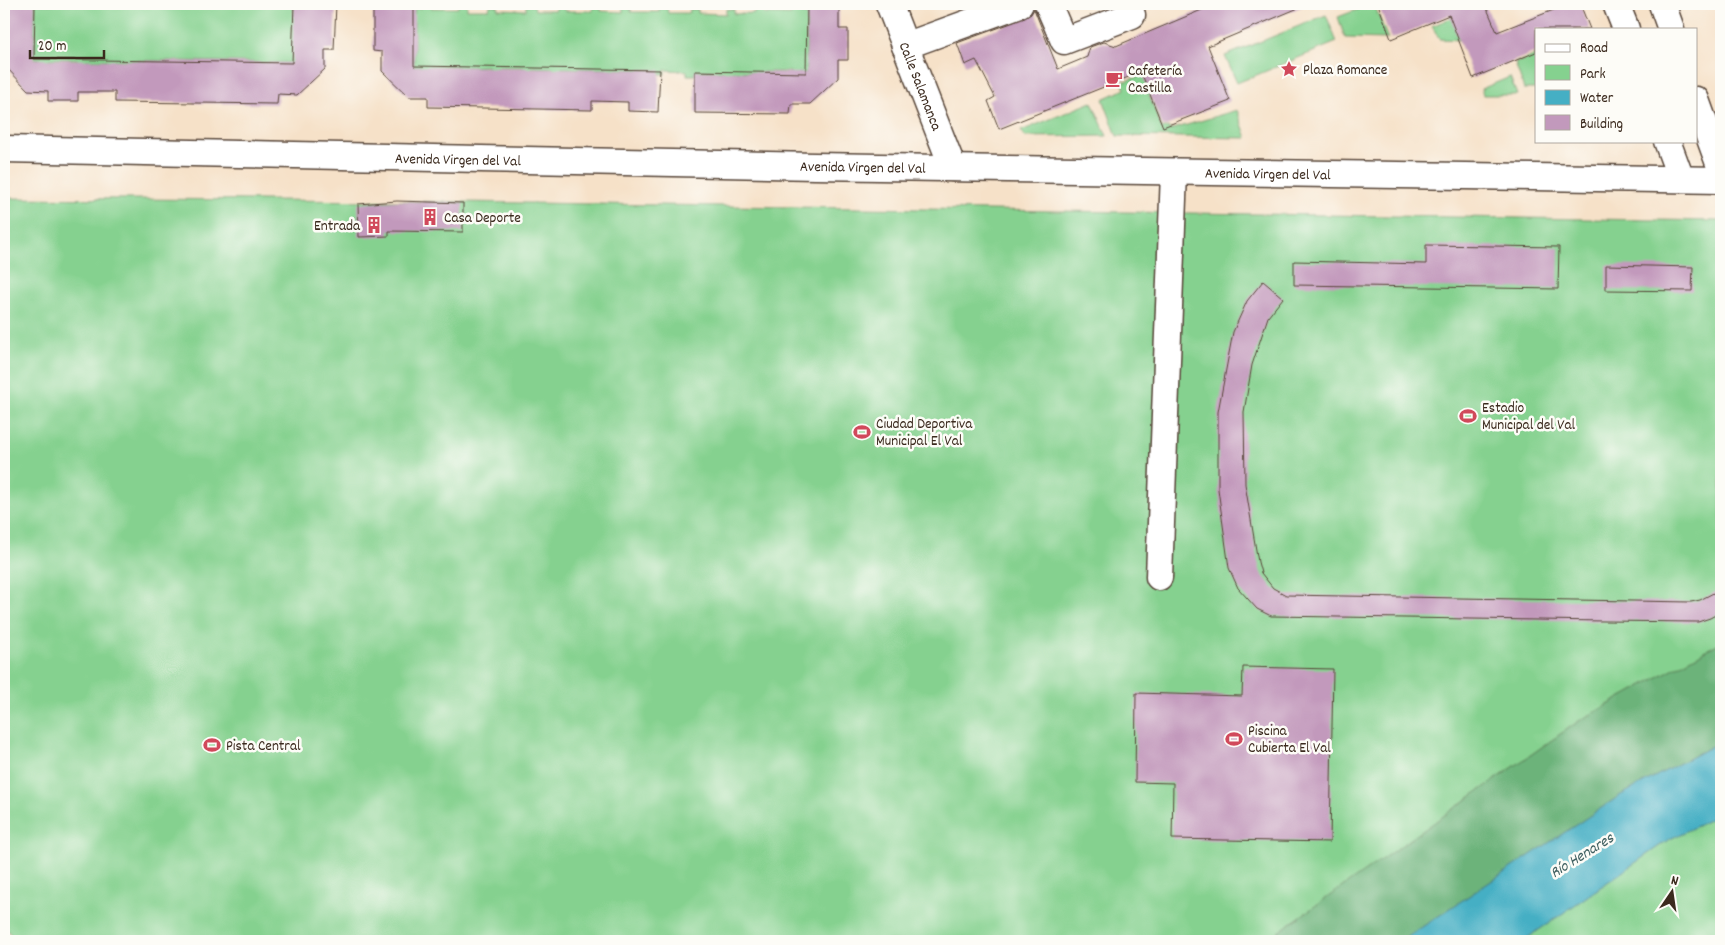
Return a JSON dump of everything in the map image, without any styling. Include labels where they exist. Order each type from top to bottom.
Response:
[{"type":"street","name":"Calle Salamanca","points":[[888,4],[953,168]]},
{"type":"street","points":[[905,46],[1020,4]]},
{"type":"street","points":[[1048,4],[1064,41],[1132,15]]},
{"type":"street","points":[[1616,4],[1626,28]]},
{"type":"street","points":[[1662,4],[1671,28]]},
{"type":"street","points":[[1698,106],[1721,169]]},
{"type":"street","points":[[1667,142],[1681,179]]},
{"type":"street","name":"Avenida Virgen del Val","points":[[4,149],[362,158],[1721,180]]},
{"type":"street","points":[[1159,577],[1174,172]]},
{"type":"green space","points":[[35,4],[294,5],[294,11],[298,12],[293,63],[116,60],[107,64],[107,60],[87,60],[78,64],[77,59],[50,59],[41,63],[41,59],[34,58]]},
{"type":"green space","points":[[422,4],[430,4],[431,8],[458,8],[458,4],[467,4],[467,9],[489,9],[490,5],[498,5],[498,9],[526,10],[526,5],[534,5],[535,10],[556,10],[556,6],[564,6],[565,11],[593,11],[593,7],[601,7],[601,11],[623,12],[623,7],[631,8],[631,12],[659,12],[659,8],[667,8],[668,13],[689,13],[690,9],[698,9],[698,13],[726,14],[726,9],[734,9],[734,14],[754,13],[755,9],[763,9],[764,14],[791,15],[792,10],[800,10],[800,14],[807,15],[806,57],[810,66],[806,66],[806,73],[799,73],[799,76],[790,76],[790,72],[763,72],[762,76],[754,76],[753,72],[732,71],[731,76],[723,76],[723,71],[695,71],[695,75],[687,75],[687,71],[665,70],[665,74],[657,74],[657,70],[562,68],[562,72],[554,72],[554,68],[532,67],[532,72],[524,71],[523,67],[496,67],[495,71],[487,71],[487,66],[466,67],[458,71],[457,66],[430,66],[429,70],[421,70],[421,66],[414,66],[414,22],[410,14],[414,14],[415,8],[422,8]]},
{"type":"green space","points":[[1357,4],[1374,4],[1388,39],[1345,38],[1338,17],[1359,9]]},
{"type":"green space","points":[[1471,9],[1461,40],[1439,39],[1432,26]]},
{"type":"green space","points":[[1326,15],[1337,42],[1237,83],[1225,56]]},
{"type":"green space","points":[[1535,55],[1535,89],[1524,89],[1515,63]]},
{"type":"green space","points":[[1157,70],[1171,87],[1149,95],[1162,129],[1168,127],[1170,130],[1237,110],[1247,138],[1117,136],[1103,99],[1125,89],[1122,82]]},
{"type":"green space","points":[[1510,77],[1517,95],[1483,95],[1481,89]]},
{"type":"green space","points":[[1092,102],[1107,136],[1025,137],[1021,131]]},
{"type":"green space","name":"Ciudad Deportiva Municipal El Val","points":[[4,198],[397,201],[1721,221],[1721,642],[1579,721],[1266,941],[16,941],[4,926]]},
{"type":"green space","points":[[1721,642],[1721,741],[1621,795],[1401,941],[1269,941],[1268,939],[1579,721]]},
{"type":"green space","points":[[1721,814],[1721,941],[1523,941],[1668,840]]},
{"type":"water","name":"Río Henares","points":[[1721,741],[1721,814],[1668,840],[1523,941],[1401,941],[1621,795]]},
{"type":"building","points":[[4,4],[35,4],[34,59],[292,63],[294,4],[336,4],[334,50],[325,50],[325,69],[297,95],[278,94],[277,104],[115,102],[115,92],[78,92],[78,101],[48,101],[48,91],[28,90],[4,65]]},
{"type":"building","points":[[373,4],[414,4],[414,66],[660,70],[658,112],[628,111],[628,102],[592,101],[592,110],[428,107],[428,97],[409,97],[382,71],[382,52],[373,51]]},
{"type":"building","points":[[807,4],[833,4],[839,10],[839,29],[848,29],[848,60],[838,60],[838,78],[810,104],[791,104],[790,114],[695,113],[695,71],[806,73]]},
{"type":"building","points":[[1202,4],[1308,4],[1208,46],[1230,101],[1163,127],[1141,72],[999,129],[988,101],[995,97],[976,60],[965,65],[957,43],[1025,18],[1034,9],[1058,69],[1087,57],[1090,47],[1104,42],[1116,46],[1204,9]]},
{"type":"building","points":[[1378,4],[1485,4],[1497,32],[1569,4],[1580,4],[1590,28],[1535,28],[1535,52],[1473,78],[1449,15],[1391,39]]},
{"type":"building","name":"Casa Deporte","points":[[397,201],[463,203],[463,232],[389,231],[389,236],[359,237],[358,204]]},
{"type":"building","points":[[1426,245],[1559,247],[1558,289],[1294,285],[1294,261],[1426,264]]},
{"type":"building","points":[[1606,265],[1693,267],[1692,291],[1606,290]]},
{"type":"building","points":[[1263,281],[1283,298],[1268,317],[1252,365],[1244,412],[1245,484],[1258,562],[1261,573],[1273,588],[1286,595],[1691,602],[1700,600],[1721,589],[1721,612],[1698,622],[1271,616],[1257,609],[1238,588],[1229,568],[1218,489],[1218,412],[1233,332],[1247,301]]},
{"type":"building","name":"Piscina Cubierta El Val","points":[[1243,667],[1333,669],[1330,842],[1172,839],[1173,783],[1135,782],[1136,693],[1242,696]]},
{"type":"place","name":"Plaza Romance","points":[[1289,69]]},
{"type":"place","name":"Cafetería Castilla","points":[[1114,79]]},
{"type":"place","name":"Casa Deporte","points":[[430,217]]},
{"type":"place","name":"Entrada","points":[[374,225]]},
{"type":"place","name":"Estadio Municipal del Val","points":[[1468,416]]},
{"type":"place","name":"Ciudad Deportiva Municipal El Val","points":[[862,432]]},
{"type":"place","name":"Piscina Cubierta El Val","points":[[1234,739]]},
{"type":"place","name":"Pista Central","points":[[212,745]]}]
